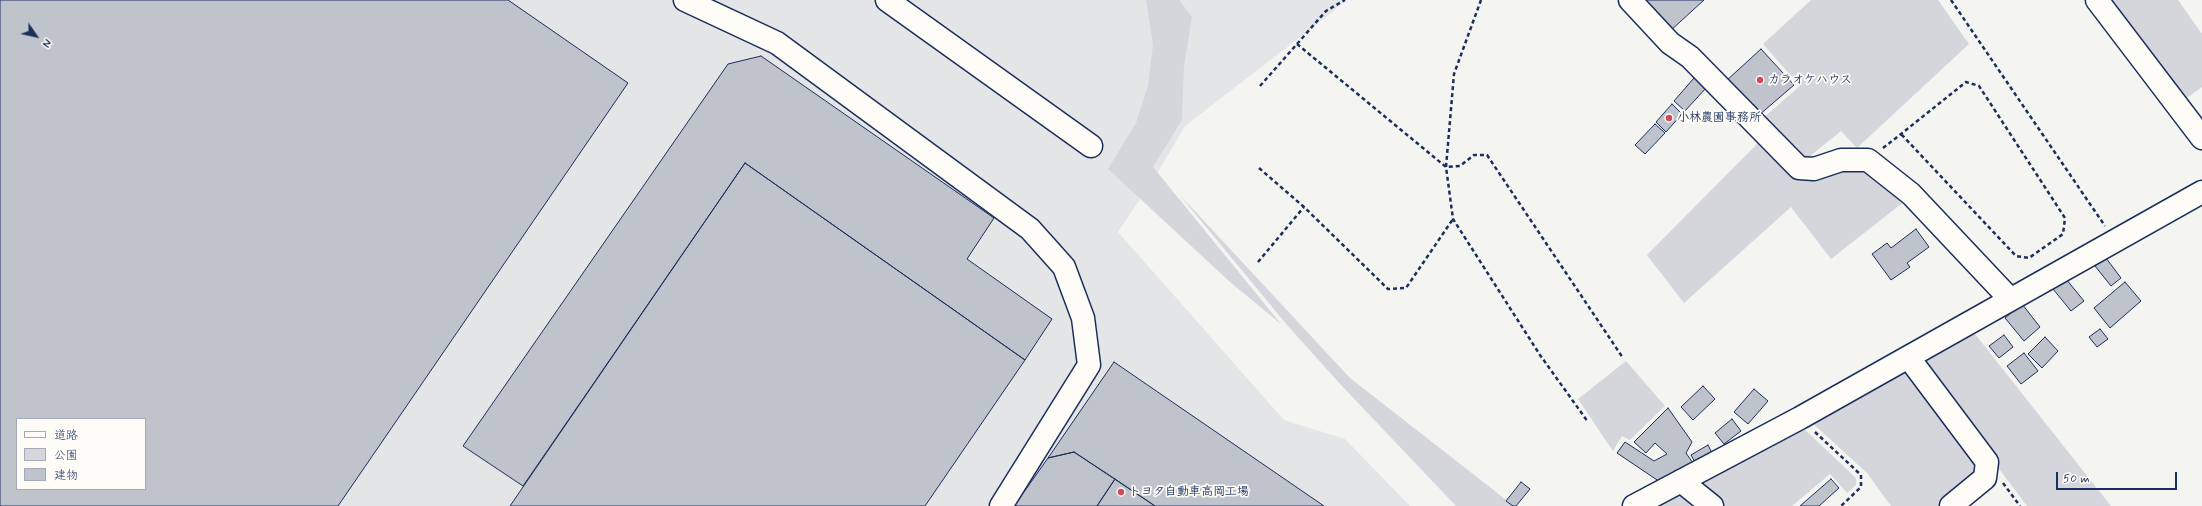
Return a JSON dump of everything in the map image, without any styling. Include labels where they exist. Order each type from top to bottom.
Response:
[{"type":"street","points":[[685,0],[777,43],[1030,229],[1064,267],[1083,318],[1089,365],[1001,506]]},
{"type":"street","points":[[887,0],[1091,146]]},
{"type":"street","points":[[1630,0],[1670,43],[1690,57],[1799,168],[1814,169],[1840,160],[1868,160],[1911,194],[2010,299]]},
{"type":"street","points":[[2097,0],[2202,138]]},
{"type":"street","points":[[1634,506],[1800,418],[2114,240],[2202,192]]},
{"type":"street","points":[[1908,358],[1987,462],[1985,478],[1951,506]]},
{"type":"street","points":[[1681,481],[1712,506]]},
{"type":"path","points":[[1260,86],[1326,11],[1346,0]]},
{"type":"path","points":[[1481,0],[1454,74],[1446,167],[1453,219],[1540,355],[1588,422]]},
{"type":"path","points":[[1951,0],[2114,240]]},
{"type":"path","points":[[1297,44],[1446,167],[1460,166],[1474,155],[1487,155],[1624,358]]},
{"type":"path","points":[[1868,160],[1966,82],[1979,86],[2065,218],[2063,234],[2029,258],[2016,256],[1901,134]]},
{"type":"path","points":[[1258,168],[1304,206],[1388,289],[1406,288],[1453,219]]},
{"type":"path","points":[[1258,262],[1304,206]]},
{"type":"path","points":[[1800,418],[1861,475],[1861,487],[1841,506]]},
{"type":"shaded area","points":[[0,0],[1345,0],[1335,10],[1185,126],[1158,172],[1118,232],[1284,420],[1345,439],[1410,506],[0,506]]},
{"type":"green space","points":[[1146,0],[1179,0],[1192,17],[1184,66],[1182,120],[1153,167],[1281,324],[1230,282],[1108,169],[1136,123],[1148,86],[1153,45]]},
{"type":"green space","points":[[1811,0],[1938,0],[1969,44],[1857,148],[1841,131],[1804,161],[1762,119],[1800,86],[1763,44]]},
{"type":"green space","points":[[2107,0],[2178,0],[2202,34],[2202,87],[2184,100]]},
{"type":"green space","points":[[1761,140],[1793,174],[1842,166],[1866,167],[1905,201],[1831,259],[1791,207],[1684,303],[1647,255]]},
{"type":"green space","points":[[1178,193],[1350,378],[1514,506],[1456,506],[1342,386],[1287,325]]},
{"type":"green space","points":[[1971,329],[2111,506],[2027,506],[1917,360]]},
{"type":"green space","points":[[1626,361],[1665,406],[1630,440],[1622,436],[1613,451],[1578,399]]},
{"type":"green space","points":[[1907,365],[1980,463],[1979,475],[1941,506],[1891,506],[1867,473],[1808,419]]},
{"type":"green space","points":[[1800,425],[1856,478],[1856,485],[1847,493],[1830,474],[1792,506],[1722,506],[1692,482]]},
{"type":"green space","points":[[1680,491],[1699,506],[1653,506]]},
{"type":"building","points":[[0,0],[508,0],[628,83],[338,506],[0,506]]},
{"type":"building","points":[[1639,0],[1704,0],[1669,32]]},
{"type":"building","points":[[1761,49],[1794,85],[1758,116],[1726,81]]},
{"type":"building","points":[[761,56],[994,218],[967,259],[1052,319],[1025,360],[745,163],[523,486],[463,446],[728,64]]},
{"type":"building","points":[[1694,78],[1706,88],[1685,111],[1674,101]]},
{"type":"building","points":[[1672,104],[1682,114],[1666,132],[1656,122]]},
{"type":"building","points":[[1655,124],[1665,133],[1645,154],[1635,145]]},
{"type":"building","points":[[745,163],[1025,360],[925,506],[510,506]]},
{"type":"building","points":[[1916,229],[1929,247],[1907,263],[1910,267],[1891,280],[1872,254],[1887,243],[1891,248]]},
{"type":"building","points":[[2106,258],[2121,278],[2111,286],[2095,266]]},
{"type":"building","points":[[2066,279],[2084,301],[2071,311],[2053,289]]},
{"type":"building","points":[[2125,282],[2141,301],[2110,328],[2094,308]]},
{"type":"building","points":[[2022,304],[2040,327],[2024,341],[2005,318]]},
{"type":"building","points":[[2100,329],[2108,339],[2097,347],[2089,337]]},
{"type":"building","points":[[2004,335],[2013,347],[1999,358],[1989,346]]},
{"type":"building","points":[[2045,337],[2058,351],[2042,368],[2028,354]]},
{"type":"building","points":[[2024,353],[2038,371],[2021,384],[2007,366]]},
{"type":"building","points":[[1114,362],[1324,506],[1155,506],[1074,452],[1048,458]]},
{"type":"building","points":[[1703,386],[1715,399],[1693,420],[1681,407]]},
{"type":"building","points":[[1754,389],[1768,401],[1748,424],[1734,412]]},
{"type":"building","points":[[1668,408],[1692,442],[1686,453],[1695,466],[1663,484],[1617,453],[1625,442],[1654,461],[1667,454],[1655,443],[1646,453],[1634,442]]},
{"type":"building","points":[[1732,419],[1741,431],[1724,444],[1715,433]]},
{"type":"building","points":[[1708,445],[1713,455],[1696,464],[1691,455]]},
{"type":"building","points":[[1074,452],[1115,479],[1097,506],[1014,506],[1048,458]]},
{"type":"building","name":"トヨタ自動車高岡工場","points":[[1115,479],[1155,506],[1097,506]]},
{"type":"building","points":[[1831,479],[1839,488],[1819,506],[1800,506]]},
{"type":"building","points":[[1521,482],[1530,489],[1516,506],[1513,506],[1506,501]]},
{"type":"place","name":"カラオケハウス","points":[[1760,80]]},
{"type":"place","name":"小林農園事務所","points":[[1669,118]]},
{"type":"place","name":"トヨタ自動車高岡工場","points":[[1121,492]]}]
